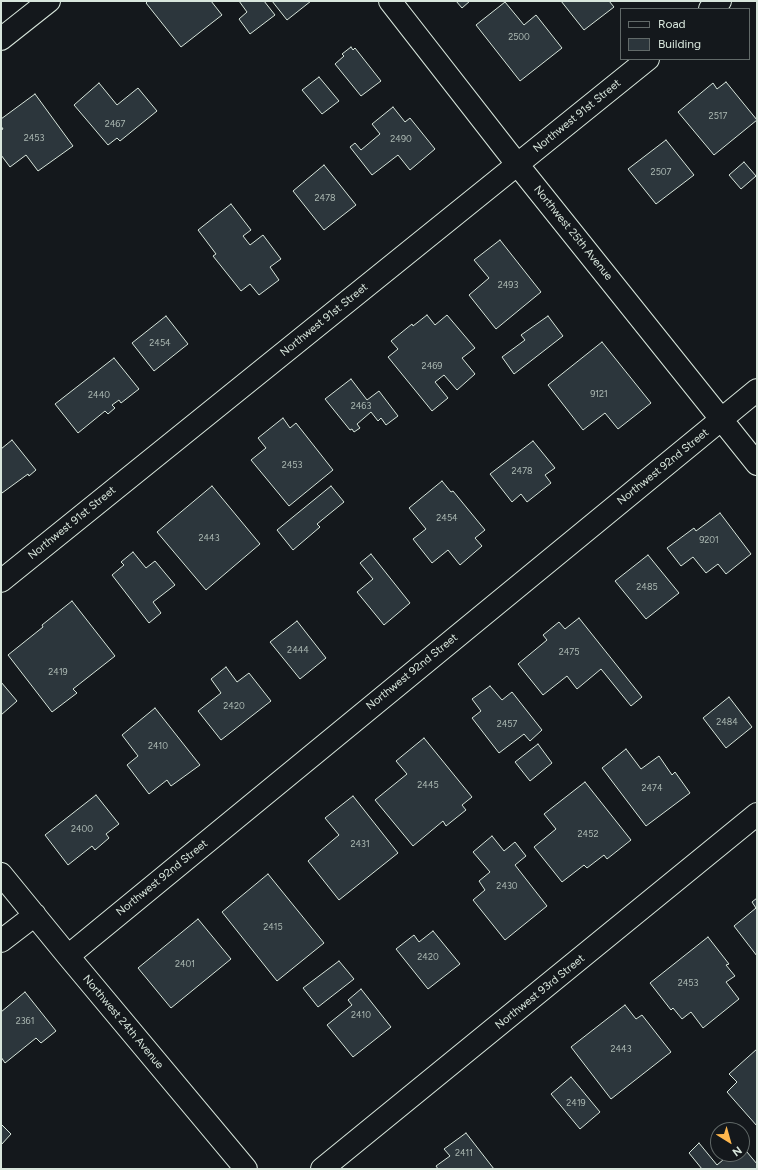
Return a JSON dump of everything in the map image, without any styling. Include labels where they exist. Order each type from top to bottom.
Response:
[{"type":"street","points":[[1,39],[49,1]]},
{"type":"street","name":"Northwest 25th Avenue","points":[[390,1],[757,464]]},
{"type":"street","points":[[711,8],[720,1]]},
{"type":"street","name":"Northwest 91st Street","points":[[1,580],[647,60]]},
{"type":"street","name":"Northwest 92nd Street","points":[[68,956],[721,418],[757,390]]},
{"type":"street","name":"Northwest 93rd Street","points":[[322,1169],[757,814]]},
{"type":"street","name":"Northwest 24th Avenue","points":[[1,874],[246,1169]]},
{"type":"street","points":[[1,941],[34,915]]},
{"type":"building","points":[[148,1],[211,1],[222,15],[181,47],[146,3]]},
{"type":"building","points":[[239,1],[264,1],[275,15],[250,34],[239,19],[247,12]]},
{"type":"building","points":[[272,1],[311,1],[287,20]]},
{"type":"building","points":[[456,1],[470,1],[462,8]]},
{"type":"building","points":[[561,1],[609,1],[614,7],[584,30]]},
{"type":"building","points":[[505,2],[524,25],[536,15],[562,48],[520,81],[476,25]]},
{"type":"building","points":[[351,47],[353,50],[355,48],[381,81],[361,96],[335,64],[344,56],[342,54]]},
{"type":"building","points":[[319,77],[339,101],[322,114],[302,90]]},
{"type":"building","points":[[726,82],[757,120],[714,155],[678,112],[713,83],[717,89]]},
{"type":"building","points":[[99,83],[117,105],[138,88],[157,111],[120,141],[117,138],[108,145],[74,105]]},
{"type":"building","points":[[35,94],[73,146],[38,171],[26,155],[10,167],[1,155],[1,130],[3,129],[1,126],[1,119]]},
{"type":"building","points":[[393,107],[405,122],[410,118],[435,149],[410,170],[398,155],[372,175],[350,147],[355,143],[361,150],[380,134],[372,124]]},
{"type":"building","points":[[666,140],[694,175],[656,204],[628,169]]},
{"type":"building","points":[[744,162],[756,176],[741,189],[729,175]]},
{"type":"building","points":[[324,165],[356,205],[324,230],[293,191]]},
{"type":"building","points":[[231,204],[251,230],[243,236],[250,245],[263,235],[281,259],[270,267],[279,280],[259,295],[250,284],[241,291],[213,256],[216,254],[198,230]]},
{"type":"building","points":[[500,240],[541,292],[496,329],[469,295],[489,278],[474,260]]},
{"type":"building","points":[[427,315],[435,325],[447,315],[475,348],[462,358],[475,374],[457,390],[444,375],[435,382],[448,398],[432,411],[388,357],[398,349],[391,341],[412,324],[413,326]]},
{"type":"building","points":[[166,316],[188,344],[154,371],[132,343]]},
{"type":"building","points":[[548,316],[563,336],[514,374],[502,357],[525,340],[521,335]]},
{"type":"building","points":[[602,342],[651,403],[618,429],[605,413],[583,430],[548,385]]},
{"type":"building","points":[[114,358],[139,389],[121,403],[119,400],[112,405],[115,408],[108,414],[105,411],[78,433],[55,404]]},
{"type":"building","points":[[351,379],[367,400],[379,391],[398,416],[386,425],[381,418],[378,421],[371,412],[357,424],[360,428],[354,432],[352,429],[350,430],[325,399]]},
{"type":"building","points":[[283,418],[290,428],[296,423],[333,470],[289,506],[251,460],[266,448],[258,438]]},
{"type":"building","points":[[12,440],[36,470],[2,493],[1,449]]},
{"type":"building","points":[[533,441],[555,468],[545,475],[551,483],[527,502],[521,494],[512,502],[490,474]]},
{"type":"building","points":[[442,481],[451,492],[453,491],[485,530],[475,538],[482,546],[460,565],[448,550],[432,563],[413,539],[426,529],[409,508]]},
{"type":"building","points":[[212,486],[260,544],[206,590],[157,532]]},
{"type":"building","points":[[331,486],[344,502],[317,524],[320,527],[293,550],[277,530]]},
{"type":"building","points":[[720,513],[751,554],[726,574],[718,564],[706,573],[693,557],[681,566],[667,548],[694,528],[696,531]]},
{"type":"building","points":[[133,552],[146,568],[155,561],[175,585],[153,602],[161,613],[149,623],[112,575],[124,565],[121,562]]},
{"type":"building","points":[[371,554],[410,603],[384,625],[357,592],[373,579],[360,563]]},
{"type":"building","points":[[648,555],[679,593],[646,619],[615,581]]},
{"type":"building","points":[[72,601],[115,656],[73,689],[77,693],[52,712],[8,655]]},
{"type":"building","points":[[579,618],[642,697],[631,706],[601,669],[577,689],[567,676],[543,695],[518,664],[547,640],[543,635],[559,622],[565,629]]},
{"type":"building","points":[[297,621],[326,658],[300,679],[270,642]]},
{"type":"building","points":[[226,667],[237,682],[249,673],[271,701],[221,740],[198,711],[221,693],[211,679]]},
{"type":"building","points":[[1,682],[17,701],[1,715]]},
{"type":"building","points":[[490,686],[502,700],[512,692],[542,730],[530,741],[524,734],[499,753],[472,718],[481,711],[472,699]]},
{"type":"building","points":[[729,697],[752,727],[726,748],[703,718]]},
{"type":"building","points":[[155,708],[200,765],[171,786],[167,780],[149,794],[127,765],[138,756],[122,735]]},
{"type":"building","points":[[424,738],[472,797],[462,805],[466,810],[446,826],[443,821],[413,846],[375,800],[407,774],[396,761]]},
{"type":"building","points":[[538,744],[552,763],[530,781],[515,762]]},
{"type":"building","points":[[626,749],[641,769],[659,756],[672,775],[675,772],[690,793],[646,826],[602,768]]},
{"type":"building","points":[[585,782],[631,840],[607,859],[604,855],[587,868],[584,865],[562,882],[534,847],[556,829],[544,814]]},
{"type":"building","points":[[96,795],[119,824],[106,834],[109,838],[95,850],[92,846],[68,865],[45,835]]},
{"type":"building","points":[[353,796],[398,853],[339,900],[308,861],[339,835],[325,818]]},
{"type":"building","points":[[492,836],[504,851],[515,842],[526,856],[515,865],[547,906],[505,940],[473,900],[485,890],[479,881],[490,872],[473,852]]},
{"type":"building","points":[[268,874],[324,943],[277,981],[222,912]]},
{"type":"building","points":[[757,898],[757,956],[734,926],[756,908],[752,902]]},
{"type":"building","points":[[198,919],[231,959],[171,1008],[138,968]]},
{"type":"building","points":[[433,931],[460,964],[428,989],[396,949],[414,935],[419,942]]},
{"type":"building","points":[[708,937],[729,964],[726,965],[735,976],[726,982],[739,999],[703,1028],[691,1012],[682,1019],[673,1008],[671,1010],[650,983]]},
{"type":"building","points":[[339,961],[354,979],[318,1007],[303,988]]},
{"type":"building","points":[[361,989],[391,1027],[353,1057],[327,1025],[352,1005],[348,1000]]},
{"type":"building","points":[[25,992],[56,1031],[41,1043],[36,1038],[5,1063],[1,1057],[1,1012]]},
{"type":"building","points":[[625,1005],[636,1019],[642,1015],[671,1052],[611,1099],[571,1047]]},
{"type":"building","points":[[757,1049],[757,1126],[727,1092],[737,1082],[729,1074]]},
{"type":"building","points":[[571,1077],[600,1112],[580,1129],[551,1094]]},
{"type":"building","points":[[1,1124],[11,1134],[1,1145]]},
{"type":"building","points":[[466,1133],[494,1169],[438,1169],[436,1166],[450,1156],[444,1149]]},
{"type":"building","points":[[699,1143],[710,1156],[710,1162],[715,1162],[717,1165],[721,1162],[750,1162],[750,1156],[757,1164],[757,1169],[702,1169],[689,1153]]}]
